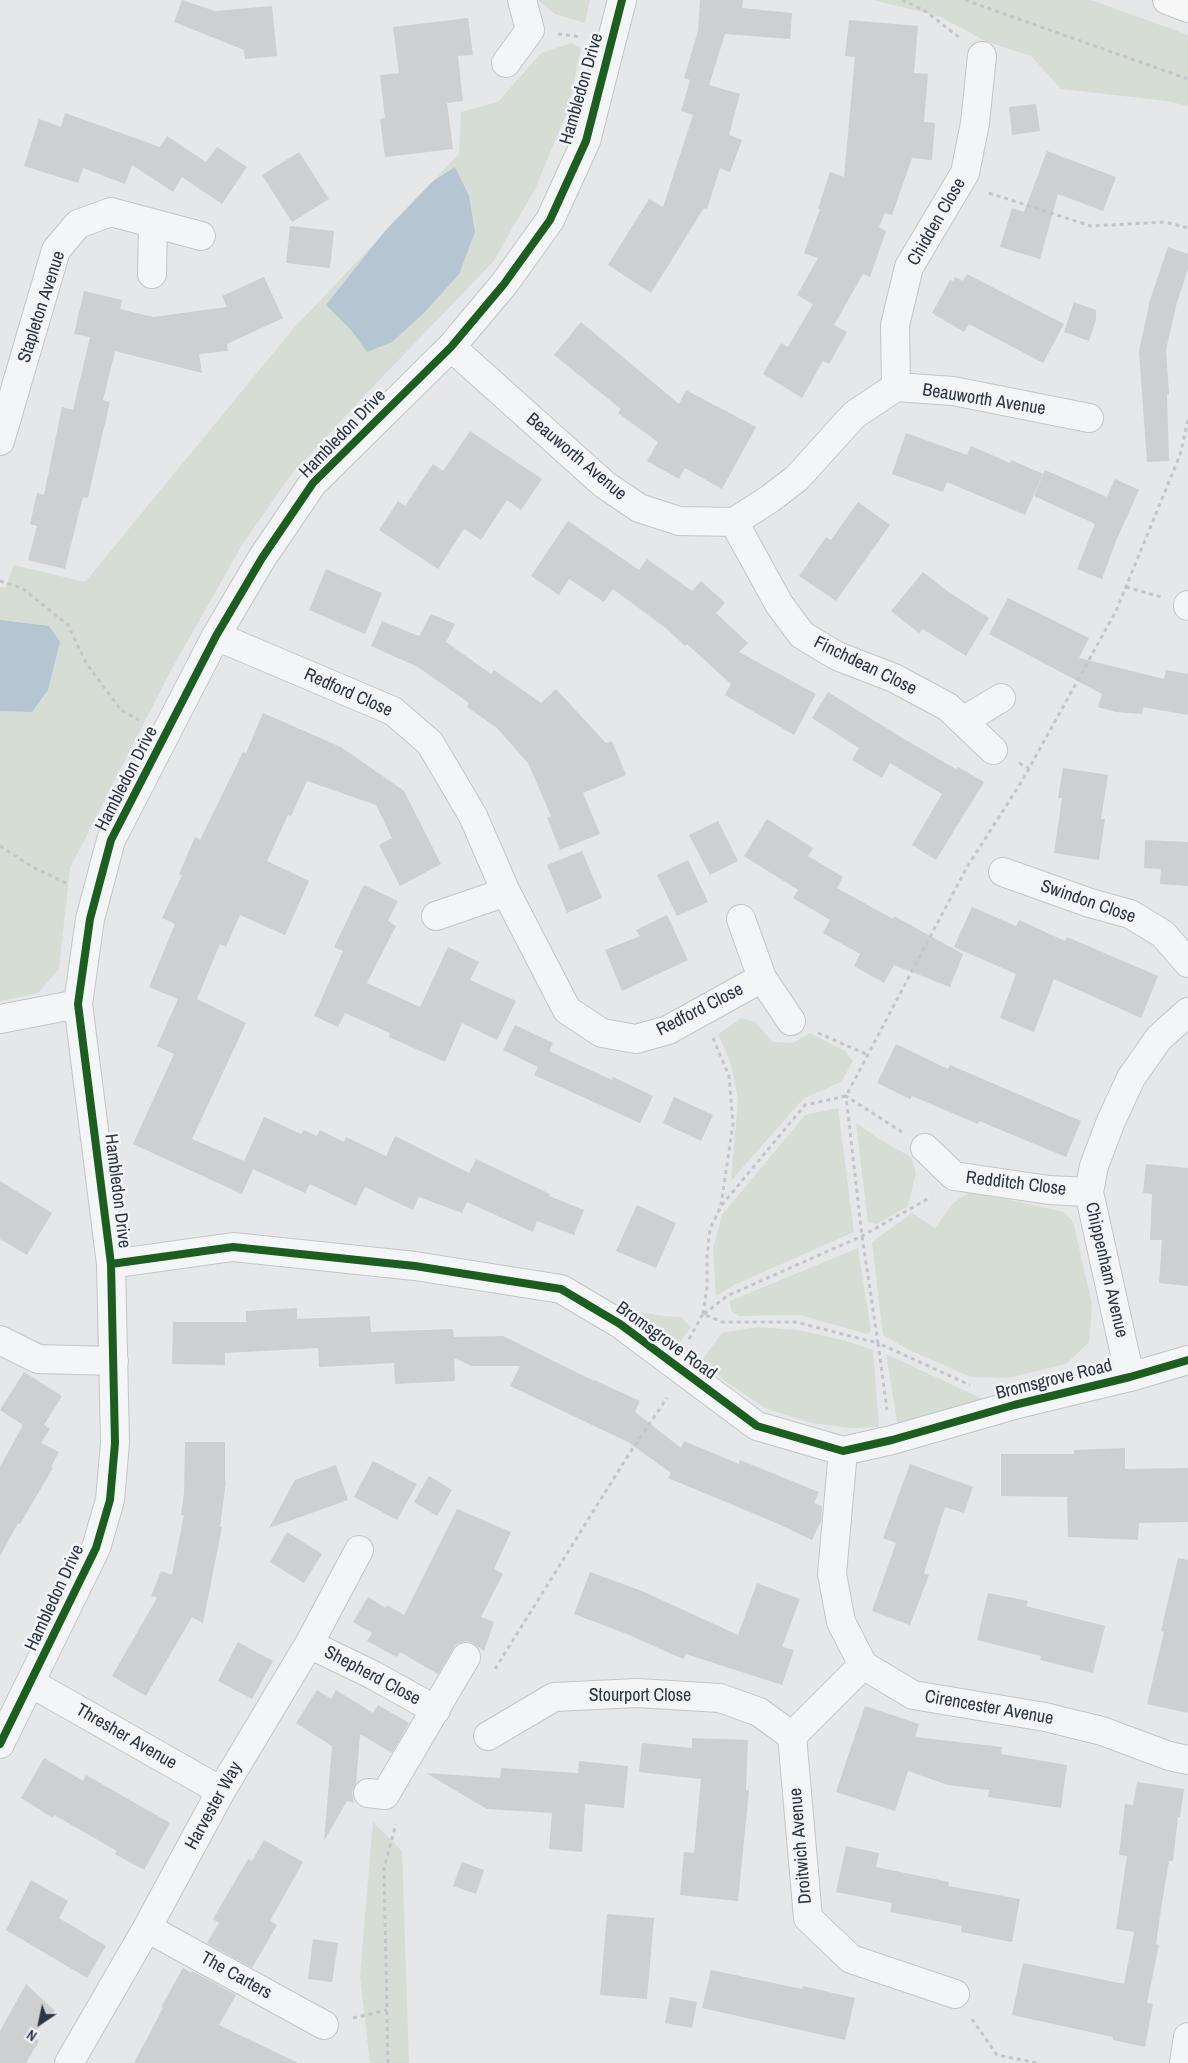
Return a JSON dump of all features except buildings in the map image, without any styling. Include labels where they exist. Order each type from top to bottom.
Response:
[{"type":"main road","points":[[1167,0],[1188,8]]},
{"type":"street","points":[[506,63],[530,30],[522,0]]},
{"type":"street","name":"Hambledon Drive","points":[[0,1744],[96,1548],[110,1500],[116,1443],[111,1264],[78,1004],[90,919],[111,840],[216,636],[262,558],[313,483],[451,347],[504,284],[550,220],[586,141],[622,0]]},
{"type":"street","name":"Chidden Close","points":[[896,387],[895,325],[909,267],[965,173],[975,123],[982,56]]},
{"type":"street","name":"Stapleton Avenue","points":[[0,441],[56,250],[78,224],[111,212],[201,236]]},
{"type":"street","points":[[152,274],[153,224]]},
{"type":"street","name":"Beauworth Avenue","points":[[451,347],[605,485],[639,508],[679,521],[734,522]]},
{"type":"street","points":[[734,522],[771,498],[797,478],[854,415],[896,387]]},
{"type":"street","name":"Beauworth Avenue","points":[[896,387],[953,392],[1089,418]]},
{"type":"street","name":"Finchdean Close","points":[[734,522],[779,604],[802,635],[837,656],[902,682],[948,707],[993,750]]},
{"type":"street","name":"Redford Close","points":[[216,636],[393,711],[430,743],[472,816],[506,892],[567,1010],[602,1033],[636,1039],[668,1030],[762,978]]},
{"type":"street","points":[[962,722],[1001,698]]},
{"type":"street","name":"Swindon Close","points":[[1003,872],[1090,903],[1130,914],[1163,934],[1188,962]]},
{"type":"street","points":[[436,916],[506,892]]},
{"type":"street","name":"Redford Close","points":[[741,919],[762,978],[791,1021]]},
{"type":"street","points":[[0,1019],[78,1004]]},
{"type":"street","name":"Chippenham Avenue","points":[[1130,1377],[1089,1192],[1094,1166],[1107,1130],[1131,1078],[1159,1038],[1188,1012]]},
{"type":"street","name":"Redditch Close","points":[[925,1148],[954,1176],[1049,1190],[1089,1192]]},
{"type":"street","name":"Bromsgrove Road","points":[[111,1264],[233,1247],[415,1266],[561,1289],[620,1324],[757,1426],[843,1451],[892,1440],[1014,1405],[1130,1377],[1188,1360]]},
{"type":"street","points":[[0,1340],[38,1360],[114,1361]]},
{"type":"street","points":[[792,1736],[863,1665],[841,1622],[832,1574],[843,1451]]},
{"type":"street","name":"Harvester Way","points":[[69,2063],[147,1928],[221,1791],[309,1644],[359,1550]]},
{"type":"street","name":"Shepherd Close","points":[[309,1644],[373,1675],[436,1710]]},
{"type":"street","name":"Shepherd Close","points":[[368,1793],[385,1795],[466,1657]]},
{"type":"street","name":"Cirencester Avenue","points":[[863,1665],[914,1695],[1045,1717],[1102,1731],[1169,1756],[1188,1760]]},
{"type":"street","name":"Thresher Avenue","points":[[31,1683],[221,1791]]},
{"type":"street","name":"Stourport Close","points":[[488,1736],[554,1697],[637,1693],[720,1698],[759,1712],[792,1736]]},
{"type":"street","name":"Droitwich Avenue","points":[[792,1736],[808,1918],[851,1959],[955,1994]]},
{"type":"street","name":"The Carters","points":[[147,1928],[324,2025]]},
{"type":"street","points":[[1184,2063],[1188,2036]]},
{"type":"path","points":[[902,0],[924,10],[982,56]]},
{"type":"path","points":[[965,0],[1188,79]]},
{"type":"path","points":[[530,30],[612,40]]},
{"type":"path","points":[[960,183],[1091,226],[1164,222],[1188,228]]},
{"type":"path","points":[[892,1440],[862,1236],[846,1096],[967,867],[1022,781],[1056,723],[1116,611],[1180,455],[1188,420]]},
{"type":"path","points":[[0,581],[22,588],[68,625],[86,663],[121,710],[166,735]]},
{"type":"path","points":[[1126,587],[1188,606]]},
{"type":"path","points":[[0,846],[31,866],[96,896]]},
{"type":"path","points":[[700,1013],[710,1031],[729,1076],[733,1124],[721,1206]]},
{"type":"path","points":[[791,1021],[868,1055]]},
{"type":"path","points":[[675,1366],[703,1314],[707,1287],[707,1256],[710,1229],[721,1206],[805,1105],[846,1096],[925,1148]]},
{"type":"path","points":[[703,1314],[727,1296],[862,1236],[946,1189],[954,1176]]},
{"type":"path","points":[[703,1314],[722,1322],[795,1322],[878,1343],[1014,1405]]},
{"type":"path","points":[[955,1994],[997,2055],[1037,2063]]},
{"type":"shaded area","points":[[538,0],[590,0],[585,23],[555,14]]},
{"type":"shaded area","points":[[874,0],[1090,0],[1105,5],[1188,35],[1188,106],[1167,101],[1061,89],[1031,56],[985,41],[941,17]]},
{"type":"shaded area","points":[[572,43],[581,48],[568,110],[535,189],[493,262],[290,476],[242,545],[169,674],[70,868],[59,969],[38,993],[0,1001],[0,587],[5,588],[14,565],[85,582],[293,329],[459,154],[461,112],[498,102],[541,53]]},
{"type":"shaded area","points":[[742,1018],[755,1022],[773,1042],[793,1043],[810,1033],[845,1051],[853,1061],[841,1082],[803,1099],[731,1181],[738,1099],[731,1064],[718,1034]]},
{"type":"shaded area","points":[[838,1108],[854,1232],[734,1285],[716,1296],[713,1249],[722,1215],[805,1115]]},
{"type":"shaded area","points":[[856,1123],[879,1139],[911,1157],[916,1173],[908,1206],[877,1224],[868,1222]]},
{"type":"shaded area","points":[[971,1191],[1063,1212],[1073,1221],[1092,1305],[1089,1342],[1066,1364],[1008,1378],[971,1377],[909,1350],[883,1335],[872,1242],[912,1213],[935,1228],[953,1203]]},
{"type":"shaded area","points":[[858,1248],[871,1331],[867,1334],[800,1315],[739,1316],[731,1311],[730,1301]]},
{"type":"shaded area","points":[[642,1312],[681,1317],[691,1327],[678,1345],[638,1316]]},
{"type":"shaded area","points":[[758,1327],[797,1330],[843,1340],[873,1350],[879,1427],[852,1428],[811,1423],[765,1408],[725,1381],[702,1360],[722,1333]]},
{"type":"shaded area","points":[[886,1354],[987,1401],[898,1427]]},
{"type":"shaded area","points":[[373,1822],[402,1851],[409,2063],[370,2063],[360,1976]]},
{"type":"water","points":[[455,167],[469,196],[475,232],[459,274],[425,312],[392,342],[367,352],[352,331],[326,305],[385,231],[432,182]]},
{"type":"water","points":[[0,620],[49,626],[60,642],[48,690],[32,712],[0,711]]},
{"type":"cycle path","points":[[0,1744],[96,1548],[110,1500],[115,1443],[111,1264],[78,1004],[90,919],[111,840],[216,636],[262,558],[313,483],[451,347],[504,284],[550,220],[586,141],[622,0]]},
{"type":"cycle path","points":[[111,1264],[233,1247],[415,1266],[561,1289],[620,1324],[757,1426],[843,1451],[892,1440],[1014,1405],[1130,1377],[1188,1360]]}]
